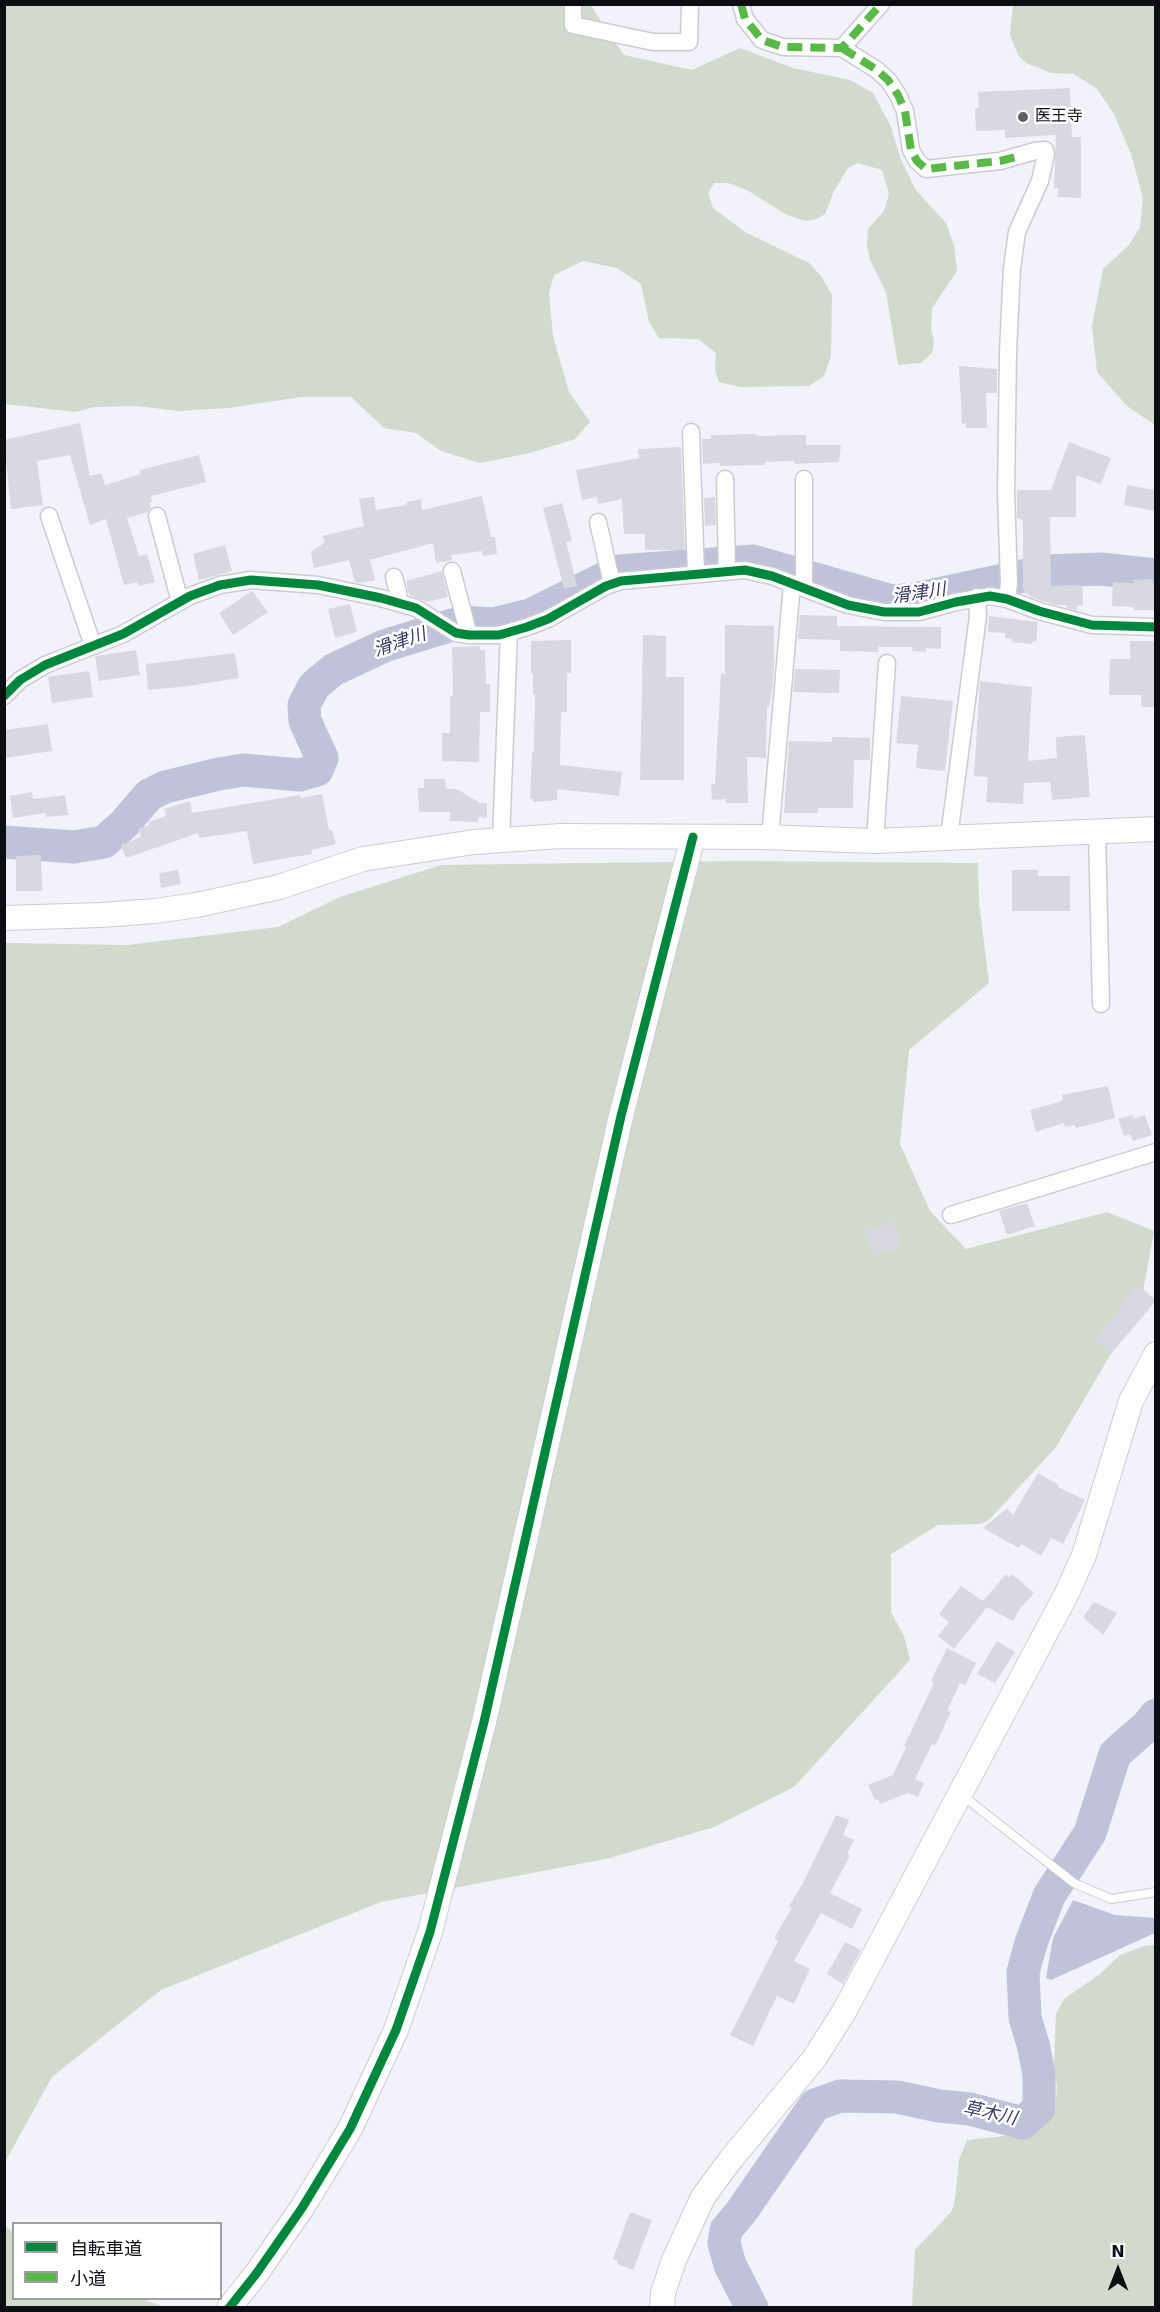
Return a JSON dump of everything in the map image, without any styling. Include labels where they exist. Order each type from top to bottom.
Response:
[{"type":"street","points":[[573,4],[573,25],[653,42],[689,42],[690,4]]},
{"type":"street","points":[[741,4],[745,19],[762,40],[783,47],[842,48],[877,70],[888,80],[898,95],[905,111],[911,150],[917,161],[926,169],[1000,161],[1045,150],[1040,181],[1017,232],[1012,268],[1008,321],[1006,493],[1009,583],[1007,598]]},
{"type":"street","points":[[842,48],[881,4]]},
{"type":"street","points":[[691,432],[696,574]]},
{"type":"street","points":[[725,480],[727,571]]},
{"type":"street","points":[[770,837],[798,586],[804,480]]},
{"type":"street","points":[[49,516],[93,646]]},
{"type":"street","points":[[157,516],[180,602]]},
{"type":"street","points":[[598,522],[612,584]]},
{"type":"street","points":[[4,696],[21,680],[45,665],[123,634],[206,589],[251,580],[337,589],[399,603],[416,608],[456,633],[469,635],[499,635],[548,619],[593,592],[612,584],[745,570],[772,576],[848,605],[884,612],[906,614],[977,597],[1007,598],[1039,611],[1092,625],[1155,627]]},
{"type":"street","points":[[452,571],[469,635]]},
{"type":"street","points":[[394,577],[399,591],[399,603]]},
{"type":"street","points":[[949,837],[978,615],[977,597]]},
{"type":"street","points":[[501,840],[510,632]]},
{"type":"street","points":[[875,841],[888,663]]},
{"type":"street","points":[[4,918],[166,910],[279,887],[373,857],[444,845],[501,840],[560,836],[770,837],[875,841],[1155,829]]},
{"type":"street","points":[[1097,831],[1101,1004]]},
{"type":"street","points":[[229,2307],[256,2274],[295,2217],[350,2129],[396,2030],[430,1932],[484,1722],[621,1116],[693,837]]},
{"type":"street","points":[[951,1215],[1155,1152]]},
{"type":"street","points":[[662,2307],[663,2293],[674,2260],[702,2197],[814,2059],[845,2010],[1067,1593],[1084,1555],[1131,1401],[1155,1354]]},
{"type":"lane","points":[[960,1793],[1074,1883],[1111,1899],[1155,1892]]},
{"type":"shaded area","points":[[4,5],[591,5],[624,55],[692,70],[740,48],[793,68],[850,80],[873,93],[891,127],[900,157],[915,189],[946,223],[954,245],[957,271],[932,308],[931,329],[934,341],[932,353],[921,363],[898,365],[886,292],[870,260],[867,245],[868,229],[884,211],[889,194],[882,170],[858,163],[848,168],[834,191],[825,214],[817,219],[806,221],[787,215],[747,190],[728,183],[714,183],[708,193],[713,208],[745,232],[809,263],[821,276],[832,295],[831,356],[824,376],[809,386],[740,387],[719,382],[715,371],[716,353],[698,339],[659,338],[649,322],[641,284],[617,268],[583,261],[554,275],[549,293],[553,336],[569,392],[590,422],[575,439],[530,453],[480,463],[441,451],[416,433],[384,428],[351,397],[301,397],[229,408],[178,411],[137,406],[94,407],[75,412],[5,404]]},
{"type":"shaded area","points":[[1013,5],[1155,5],[1155,425],[1127,406],[1097,372],[1092,326],[1103,269],[1128,246],[1140,228],[1143,198],[1131,154],[1114,114],[1097,89],[1074,74],[1051,73],[1026,63],[1018,55],[1010,35]]},
{"type":"shaded area","points":[[740,861],[978,863],[979,903],[989,983],[909,1050],[900,1144],[930,1211],[966,1249],[1107,1212],[1154,1231],[1141,1303],[1056,1447],[989,1520],[980,1524],[938,1525],[891,1554],[891,1612],[904,1636],[910,1660],[794,1787],[714,1827],[610,1858],[381,1902],[161,1990],[52,2077],[5,2162],[5,943],[127,945],[278,927],[340,897],[441,865]]},
{"type":"shaded area","points":[[1155,1945],[1155,2307],[912,2307],[915,2250],[952,2211],[959,2160],[967,2140],[1014,2135],[1046,2120],[1055,2113],[1056,2014],[1064,1999],[1100,1974],[1120,1955],[1144,1946]]},
{"type":"shaded area","points":[[4,2225],[12,2231],[12,2300],[144,2300],[164,2307],[5,2307]]},
{"type":"water","points":[[1073,1900],[1115,1915],[1155,1918],[1155,1933],[1051,1980],[1046,1978],[1053,1938]]},
{"type":"building","name":"医王寺","points":[[1070,88],[1072,137],[1081,137],[1081,198],[1058,197],[1058,188],[1054,188],[1056,135],[1005,138],[1005,130],[976,131],[975,108],[979,108],[978,92]]},
{"type":"building","points":[[959,366],[997,369],[997,393],[986,393],[987,428],[966,428],[966,423],[962,424]]},
{"type":"building","points":[[80,423],[90,476],[101,473],[105,485],[141,474],[140,470],[199,455],[206,482],[151,496],[152,502],[149,503],[151,508],[148,512],[127,518],[139,556],[147,554],[155,582],[139,586],[138,582],[124,585],[106,519],[90,525],[70,455],[37,461],[43,505],[11,509],[4,440]]},
{"type":"building","points":[[756,434],[756,436],[806,435],[806,445],[841,445],[839,462],[794,464],[794,461],[765,462],[765,465],[720,466],[720,463],[703,464],[702,439],[711,439],[711,435]]},
{"type":"building","points":[[1069,442],[1111,458],[1101,484],[1076,475],[1076,517],[1050,517],[1051,586],[1082,585],[1083,605],[1079,605],[1076,610],[1067,608],[1067,605],[1057,605],[1031,597],[1023,590],[1023,520],[1017,518],[1017,490],[1051,490]]},
{"type":"building","points":[[681,447],[685,550],[645,550],[645,534],[624,534],[622,499],[598,504],[597,497],[582,500],[576,470],[639,458],[638,449]]},
{"type":"building","points":[[1127,485],[1155,490],[1155,511],[1124,505]]},
{"type":"building","points":[[482,496],[491,537],[495,537],[497,554],[483,556],[482,551],[451,555],[452,560],[436,563],[433,543],[370,560],[375,580],[361,583],[355,582],[349,560],[314,568],[311,552],[325,542],[322,536],[364,526],[359,499],[374,497],[376,510],[407,505],[407,502],[421,499],[422,510]]},
{"type":"building","points":[[715,497],[716,525],[705,526],[704,498]]},
{"type":"building","points":[[562,503],[572,541],[566,542],[577,586],[564,589],[543,508]]},
{"type":"building","points":[[225,545],[232,571],[199,580],[193,554]]},
{"type":"building","points":[[442,571],[448,597],[427,602],[409,595],[406,581]]},
{"type":"building","points":[[1153,579],[1155,610],[1134,610],[1133,607],[1112,606],[1113,582],[1133,583],[1133,580]]},
{"type":"building","points":[[252,591],[268,612],[233,635],[219,613]]},
{"type":"building","points":[[350,604],[357,632],[335,638],[328,609]]},
{"type":"building","points":[[800,615],[837,616],[837,626],[941,627],[941,649],[926,648],[926,652],[912,651],[913,647],[878,647],[878,652],[840,651],[840,640],[798,639]]},
{"type":"building","points":[[989,616],[1038,622],[1036,642],[1032,641],[1032,644],[1012,642],[1012,639],[1005,638],[1005,633],[988,632]]},
{"type":"building","points":[[725,625],[774,626],[774,668],[772,691],[769,707],[767,707],[766,758],[747,757],[748,803],[726,803],[726,799],[712,800],[711,784],[715,784],[721,674],[725,674]]},
{"type":"building","points":[[643,635],[666,636],[666,677],[684,677],[684,780],[640,780]]},
{"type":"building","points":[[571,640],[571,673],[567,673],[567,712],[561,712],[560,765],[622,772],[619,796],[558,789],[557,800],[533,802],[533,799],[530,799],[535,695],[533,695],[533,673],[531,673],[531,641]]},
{"type":"building","points":[[1130,641],[1155,641],[1155,707],[1142,707],[1141,695],[1109,695],[1110,659],[1130,659]]},
{"type":"building","points":[[480,646],[480,650],[485,650],[486,684],[490,684],[490,712],[480,712],[479,762],[442,761],[442,733],[450,733],[450,696],[453,696],[452,647]]},
{"type":"building","points":[[136,650],[140,675],[99,681],[95,656]]},
{"type":"building","points":[[235,653],[239,678],[148,690],[146,664]]},
{"type":"building","points":[[795,669],[840,670],[839,693],[793,692]]},
{"type":"building","points":[[89,671],[93,697],[52,703],[48,677]]},
{"type":"building","points":[[980,681],[1032,687],[1028,761],[1057,758],[1056,737],[1085,735],[1090,797],[1052,800],[1050,782],[1024,783],[1023,804],[986,802],[988,777],[974,776]]},
{"type":"building","points":[[901,696],[953,701],[945,771],[916,768],[918,745],[896,743]]},
{"type":"building","points":[[48,724],[52,751],[4,758],[4,730]]},
{"type":"building","points":[[832,737],[870,738],[870,760],[854,760],[853,808],[818,808],[818,813],[784,813],[789,741],[832,742]]},
{"type":"building","points":[[424,779],[445,779],[446,789],[457,789],[480,803],[487,803],[487,818],[478,817],[478,822],[450,821],[450,812],[419,812],[418,788],[424,788]]},
{"type":"building","points":[[32,792],[33,799],[65,795],[68,815],[46,817],[46,813],[13,818],[10,796]]},
{"type":"building","points":[[322,794],[329,830],[332,830],[336,844],[311,850],[312,854],[253,864],[247,831],[199,838],[198,833],[126,858],[121,845],[141,837],[138,829],[149,825],[148,822],[166,816],[164,809],[190,801],[192,813],[300,795],[301,798]]},
{"type":"building","points":[[41,855],[42,891],[16,891],[16,856]]},
{"type":"building","points":[[178,870],[181,884],[161,888],[159,873]]},
{"type":"building","points":[[1012,870],[1038,870],[1038,876],[1070,876],[1070,911],[1012,911]]},
{"type":"building","points":[[1108,1086],[1115,1118],[1076,1128],[1075,1125],[1065,1127],[1064,1123],[1036,1132],[1030,1110],[1059,1102],[1063,1099],[1062,1095]]},
{"type":"building","points":[[1132,1115],[1134,1119],[1145,1115],[1152,1135],[1133,1141],[1130,1134],[1124,1136],[1118,1119]]},
{"type":"building","points":[[1027,1203],[1035,1226],[1007,1235],[999,1211]]},
{"type":"building","points":[[893,1221],[903,1246],[874,1257],[864,1232]]},
{"type":"building","points":[[1139,1285],[1155,1302],[1111,1354],[1093,1338],[1122,1306],[1120,1304]]},
{"type":"building","points":[[1038,1473],[1059,1485],[1058,1487],[1085,1500],[1063,1544],[1051,1538],[1041,1556],[1021,1544],[1019,1548],[983,1528],[1007,1508],[1013,1515]]},
{"type":"building","points":[[1006,1574],[1009,1577],[1012,1574],[1034,1593],[1019,1610],[1013,1621],[987,1607],[954,1649],[938,1636],[949,1622],[939,1614],[961,1586],[983,1601]]},
{"type":"building","points":[[1094,1602],[1117,1613],[1103,1635],[1083,1617]]},
{"type":"building","points":[[997,1641],[1015,1652],[995,1683],[977,1674]]},
{"type":"building","points":[[947,1648],[976,1663],[965,1685],[960,1683],[947,1711],[951,1712],[935,1746],[932,1744],[915,1779],[924,1783],[918,1797],[908,1793],[880,1804],[878,1799],[875,1800],[868,1785],[893,1775],[934,1683],[931,1681]]},
{"type":"building","points":[[836,1815],[849,1820],[843,1835],[854,1840],[847,1854],[850,1856],[830,1893],[862,1909],[852,1929],[821,1913],[794,1961],[810,1969],[794,2004],[777,1996],[753,2046],[730,2035],[778,1941],[774,1938],[792,1908],[789,1906],[803,1883]]},
{"type":"building","points":[[845,1942],[861,1950],[843,1984],[827,1974]]},
{"type":"building","points":[[630,2212],[652,2220],[633,2270],[617,2264],[618,2261],[613,2259]]},
{"type":"waterway","name":"滑津川","points":[[4,842],[74,847],[104,842],[124,824],[149,795],[165,787],[243,770],[300,775],[317,770],[322,758],[305,721],[304,705],[314,686],[333,670],[384,646],[462,622],[494,624],[530,615],[619,571],[753,561],[892,601],[915,599],[1046,571],[1101,569],[1156,575]]},
{"type":"waterway","name":"草木川","points":[[752,2308],[730,2265],[724,2243],[726,2230],[815,2105],[840,2096],[897,2097],[939,2106],[970,2109],[1023,2123],[1039,2108],[1039,2074],[1025,2018],[1023,1972],[1031,1943],[1049,1896],[1090,1833],[1115,1754],[1156,1715]]},
{"type":"marked path","points":[[741,4],[745,19],[762,40],[783,47],[842,48],[881,4]]},
{"type":"marked path","points":[[842,48],[877,70],[888,80],[905,111],[911,150],[917,161],[926,169],[1000,161],[1016,157]]},
{"type":"cycle path","points":[[4,696],[20,680],[45,665],[123,634],[190,596],[220,585],[251,580],[318,585],[381,598],[416,608],[456,633],[469,635],[499,635],[527,627],[548,619],[606,586],[621,581],[745,570],[772,576],[848,605],[884,612],[919,612],[990,596],[1092,625],[1156,627]]},
{"type":"cycle path","points":[[229,2308],[302,2208],[350,2129],[396,2030],[430,1932],[484,1722],[621,1116],[693,837]]},
{"type":"place","name":"医王寺","points":[[1023,117]]}]
